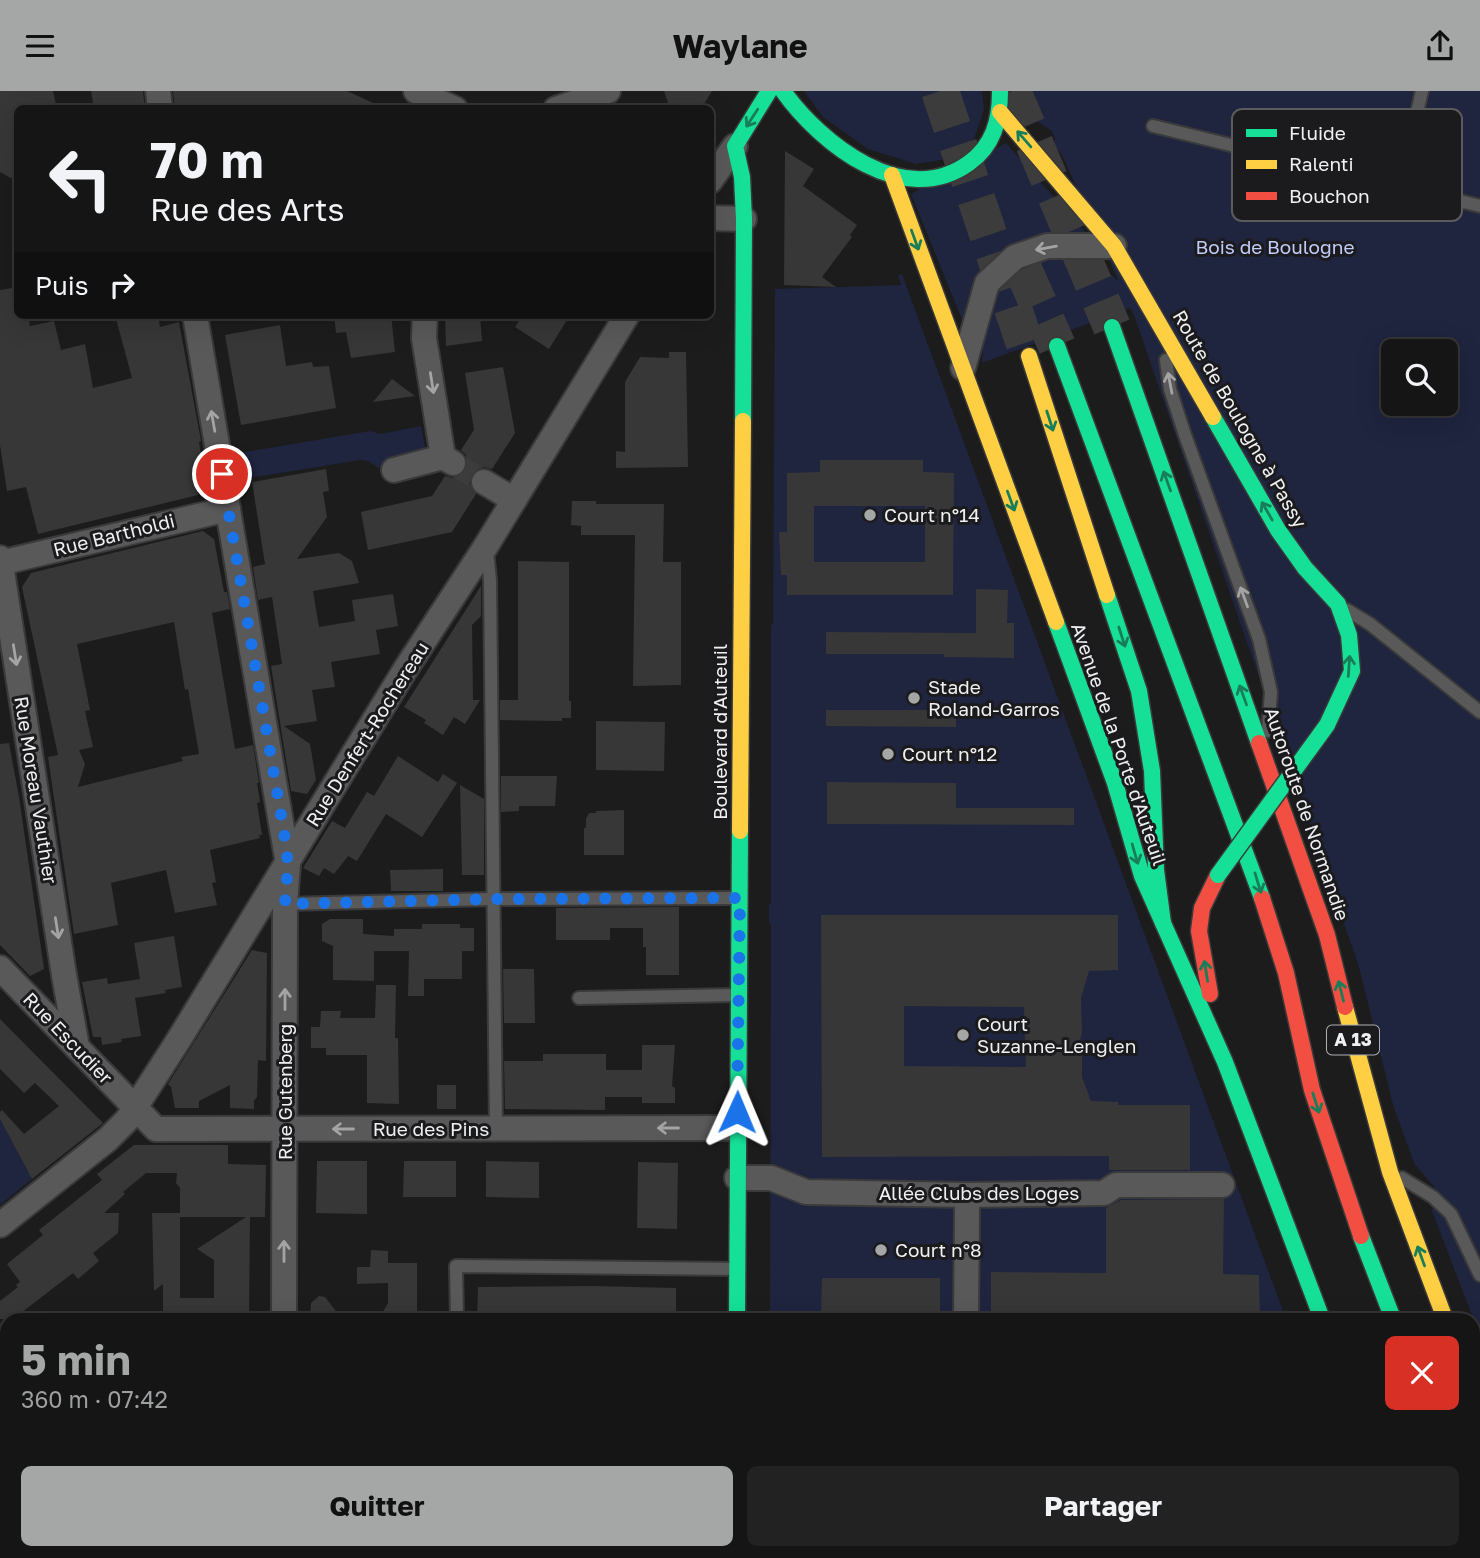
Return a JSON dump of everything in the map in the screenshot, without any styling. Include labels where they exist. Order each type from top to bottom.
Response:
[{"type":"main road","points":[[742,177],[746,150],[769,91]]},
{"type":"main road","points":[[786,103],[824,140],[855,158],[892,175],[932,179],[950,175],[970,165],[989,143],[998,124],[1000,91]]},
{"type":"main road","name":"Route de Boulogne à Passy","points":[[1000,111],[1114,246],[1278,530],[1306,568],[1338,604]]},
{"type":"main road","name":"Boulevard d'Auteuil","points":[[737,1313],[744,219],[742,177],[746,150]]},
{"type":"main road","name":"Avenue de la Porte d'Auteuil","points":[[892,175],[1115,783],[1142,876],[1225,1062],[1320,1313]]},
{"type":"main road","name":"Autoroute de Normandie","points":[[1112,327],[1327,935],[1360,1068],[1390,1172],[1443,1313]]},
{"type":"main road","name":"A 13","points":[[1057,346],[1254,871],[1286,973],[1312,1090],[1349,1205],[1389,1313]]},
{"type":"main road","points":[[1029,356],[1139,691],[1152,771],[1156,870],[1163,923]]},
{"type":"main road","points":[[1225,1062],[1199,931],[1202,908],[1218,875],[1327,725],[1352,671],[1349,635],[1338,604]]},
{"type":"street","points":[[416,91],[446,105]]},
{"type":"street","points":[[568,105],[608,91]]},
{"type":"street","points":[[714,178],[746,150]]},
{"type":"street","points":[[714,218],[744,219]]},
{"type":"street","points":[[962,368],[987,283],[1015,257],[1047,246],[1114,246]]},
{"type":"street","points":[[196,319],[288,864]]},
{"type":"street","points":[[394,470],[448,460],[424,338],[425,319]]},
{"type":"street","name":"Rue Denfert-Rochereau","points":[[0,1225],[108,1139],[127,1120],[625,319]]},
{"type":"street","points":[[484,482],[514,500]]},
{"type":"street","name":"Rue Bartholdi","points":[[0,562],[228,509]]},
{"type":"street","name":"Rue Moreau Vauthier","points":[[0,562],[77,1047]]},
{"type":"street","name":"Rue Gutenberg","points":[[284,1313],[285,904],[288,864]]},
{"type":"street","name":"Rue Escudier","points":[[0,968],[135,1107]]},
{"type":"street","points":[[30,999],[48,992],[64,975]]},
{"type":"street","name":"Rue des Pins","points":[[135,1107],[156,1129],[737,1128]]},
{"type":"street","name":"Allée Clubs des Loges","points":[[737,1178],[771,1178],[806,1192],[927,1194],[1104,1193],[1116,1185],[1222,1185]]},
{"type":"street","points":[[966,1313],[967,1209]]},
{"type":"lane","points":[[1416,109],[1422,91]]},
{"type":"lane","points":[[1153,127],[1232,146]]},
{"type":"lane","points":[[1462,202],[1480,206]]},
{"type":"lane","points":[[1160,323],[1170,389],[1259,639],[1271,692],[1266,759]]},
{"type":"lane","points":[[486,546],[490,580],[496,1129]]},
{"type":"lane","name":"Route de Boulogne à Passy","points":[[1338,604],[1370,624],[1480,712]]},
{"type":"lane","points":[[285,904],[492,899],[740,898]]},
{"type":"lane","points":[[579,998],[739,995]]},
{"type":"lane","points":[[1390,1172],[1433,1197],[1451,1214],[1480,1275]]},
{"type":"lane","points":[[457,1313],[456,1266],[737,1269]]},
{"type":"green space","points":[[804,91],[982,91],[984,110],[974,139],[954,158],[916,164],[868,149],[823,117]]},
{"type":"green space","name":"Bois de Boulogne","points":[[1028,91],[1480,91],[1480,1313],[1471,1313],[1432,1211],[1433,1207],[1437,1207],[1445,1216],[1435,1188],[1414,1163],[1393,1105],[1359,967],[1134,315],[1130,308],[982,363],[990,297],[1014,269],[1043,256],[1082,257],[1105,269],[1119,282],[1062,155],[1053,144],[1055,139],[1052,131],[1038,122]]},
{"type":"green space","points":[[1006,143],[1087,234],[1049,236],[963,322],[911,194]]},
{"type":"green space","name":"Stade Roland-Garros","points":[[902,274],[1284,1313],[770,1313],[769,904],[775,289],[901,285],[898,275]]},
{"type":"green space","points":[[421,426],[425,448],[378,468],[368,461],[360,460],[244,479],[239,453],[370,431],[381,434]]},
{"type":"green space","points":[[0,1119],[32,1179],[0,1205]]},
{"type":"building","points":[[0,91],[53,91],[56,105],[14,105],[14,180],[0,172]]},
{"type":"building","points":[[91,91],[143,91],[145,105],[93,105]]},
{"type":"building","points":[[173,91],[347,91],[377,105],[175,105]]},
{"type":"building","points":[[664,91],[712,91],[703,105],[669,105]]},
{"type":"building","points":[[785,151],[814,169],[803,186],[857,225],[850,235],[852,237],[822,277],[836,287],[784,285]]},
{"type":"building","points":[[14,288],[14,319],[29,319],[30,326],[54,321],[61,350],[85,344],[93,388],[132,378],[116,319],[159,319],[160,327],[179,322],[201,441],[205,482],[196,485],[198,495],[38,534],[26,487],[7,491],[0,445],[0,290]]},
{"type":"building","points":[[334,319],[391,319],[395,352],[351,358],[346,332],[336,333]]},
{"type":"building","points":[[445,319],[480,319],[482,341],[446,346]]},
{"type":"building","points":[[520,319],[568,319],[549,349],[515,327]]},
{"type":"building","points":[[280,325],[286,366],[312,362],[313,367],[329,366],[336,408],[241,425],[225,335]]},
{"type":"building","points":[[669,352],[686,352],[688,467],[616,468],[616,451],[625,452],[625,382],[640,357],[669,358]]},
{"type":"building","points":[[503,367],[515,433],[492,469],[484,467],[472,474],[469,482],[476,494],[452,532],[368,550],[361,512],[432,496],[445,476],[453,478],[465,471],[468,463],[461,450],[474,430],[465,373]]},
{"type":"building","points":[[392,379],[415,396],[373,402]]},
{"type":"building","name":"Court n°14","points":[[820,460],[923,460],[923,472],[954,473],[953,595],[787,595],[787,575],[781,575],[779,532],[787,532],[787,473],[820,472]],"holes":[[[814,506],[925,506],[925,562],[814,562]]]},
{"type":"building","points":[[326,469],[329,491],[323,492],[327,517],[297,559],[339,553],[352,561],[359,583],[313,591],[319,627],[355,621],[352,600],[393,594],[398,626],[376,630],[380,654],[331,662],[335,687],[312,690],[317,721],[284,726],[310,744],[316,780],[307,794],[291,791],[271,666],[282,664],[272,597],[258,600],[253,567],[265,564],[252,482]]},
{"type":"building","points":[[572,501],[596,501],[596,504],[664,504],[663,562],[681,562],[681,685],[633,686],[635,535],[581,535],[581,526],[571,525]]},
{"type":"building","points":[[203,531],[214,539],[230,609],[212,613],[235,749],[253,745],[259,783],[260,802],[257,803],[262,835],[259,835],[260,838],[210,850],[216,882],[212,883],[217,905],[175,913],[166,870],[111,883],[118,925],[74,934],[48,757],[58,755],[22,587],[31,573]],"holes":[[[174,622],[185,690],[188,689],[199,754],[181,757],[183,761],[78,787],[85,764],[79,750],[93,747],[85,711],[90,710],[77,644]]]},
{"type":"building","points":[[518,561],[569,562],[571,718],[562,718],[562,721],[500,720],[500,700],[518,700]]},
{"type":"building","points":[[481,586],[481,616],[472,625],[473,700],[480,700],[465,724],[454,717],[443,735],[424,723],[426,720],[404,707]]},
{"type":"building","points":[[976,589],[1008,590],[1007,623],[1014,623],[1014,658],[944,657],[944,654],[826,654],[826,632],[976,633]]},
{"type":"building","points":[[826,710],[956,710],[956,727],[826,726]]},
{"type":"building","points":[[596,721],[665,722],[664,771],[596,770]]},
{"type":"building","points":[[9,743],[44,969],[30,976],[0,945],[0,744]]},
{"type":"building","points":[[398,756],[438,782],[443,774],[457,783],[422,837],[386,814],[357,861],[348,856],[334,874],[324,868],[319,876],[303,868],[332,821],[345,828],[367,792],[374,796]]},
{"type":"building","points":[[501,776],[557,776],[555,806],[519,806],[519,811],[501,812]]},
{"type":"building","points":[[827,782],[956,783],[956,808],[1074,808],[1074,825],[827,824]]},
{"type":"building","points":[[460,785],[484,799],[484,875],[462,875]]},
{"type":"building","points":[[624,810],[624,855],[584,855],[584,828],[589,813]]},
{"type":"building","points":[[443,869],[443,891],[391,891],[390,870]]},
{"type":"building","points":[[679,907],[679,975],[646,975],[643,928],[610,928],[610,940],[556,940],[556,908]]},
{"type":"building","name":"Court Suzanne-Lenglen","points":[[821,915],[1118,915],[1118,970],[1089,971],[1081,998],[1082,1033],[1079,1043],[1082,1043],[1082,1077],[1091,1101],[1118,1102],[1118,1105],[1190,1105],[1190,1170],[1109,1170],[1109,1156],[822,1157]],"holes":[[[904,1006],[1024,1007],[1026,1067],[904,1066]]]},
{"type":"building","points":[[330,919],[363,919],[363,934],[394,936],[394,929],[422,929],[422,924],[460,924],[460,928],[474,928],[474,951],[462,951],[462,979],[424,979],[424,996],[408,996],[409,951],[374,951],[374,981],[333,980],[333,946],[322,941],[322,924]]},
{"type":"building","points":[[174,936],[182,987],[165,990],[166,993],[135,998],[141,1036],[102,1045],[101,1037],[93,1037],[82,982],[107,978],[108,984],[140,979],[134,943]]},
{"type":"building","points":[[252,950],[267,953],[266,1061],[258,1060],[254,1109],[230,1108],[230,1085],[199,1101],[199,1108],[175,1108],[168,1084]]},
{"type":"building","points":[[503,969],[534,969],[535,1023],[504,1023]]},
{"type":"building","points":[[376,985],[396,985],[395,1038],[398,1038],[399,1104],[367,1103],[367,1055],[326,1055],[326,1048],[311,1048],[311,1027],[320,1027],[321,1011],[341,1011],[340,1018],[375,1018]]},
{"type":"building","points":[[0,1019],[103,1123],[32,1179],[0,1119],[0,1112],[2,1110],[24,1134],[59,1106],[35,1083],[24,1093],[0,1069]]},
{"type":"building","points":[[642,1045],[675,1045],[672,1086],[675,1088],[675,1103],[642,1103],[642,1097],[605,1097],[605,1110],[505,1109],[504,1061],[543,1061],[543,1054],[606,1054],[606,1070],[642,1070]]},
{"type":"building","points":[[437,1085],[456,1085],[456,1109],[437,1109]]},
{"type":"building","points":[[134,1145],[228,1145],[228,1164],[266,1165],[265,1217],[250,1217],[249,1313],[163,1313],[163,1284],[154,1291],[152,1213],[180,1213],[180,1188],[176,1183],[177,1173],[146,1173],[123,1192],[125,1194],[104,1213],[119,1213],[118,1233],[93,1253],[99,1261],[78,1279],[73,1273],[21,1313],[0,1313],[0,1301],[18,1287],[16,1285],[20,1282],[7,1264],[43,1235],[39,1230],[102,1180],[97,1174]],"holes":[[[180,1217],[246,1217],[197,1249],[214,1260],[214,1298],[180,1298]]]},
{"type":"building","points":[[317,1161],[367,1161],[367,1214],[316,1213]]},
{"type":"building","points":[[404,1161],[456,1161],[456,1197],[403,1197]]},
{"type":"building","points":[[486,1161],[539,1162],[539,1198],[486,1197]]},
{"type":"building","points":[[638,1162],[678,1163],[677,1229],[637,1228]]},
{"type":"building","points":[[1224,1199],[1223,1274],[1259,1275],[1260,1313],[991,1311],[991,1272],[1106,1273],[1106,1208],[1121,1200]]},
{"type":"building","points":[[371,1250],[388,1251],[388,1263],[417,1263],[417,1313],[382,1313],[388,1303],[388,1283],[357,1284],[357,1267],[370,1267]]},
{"type":"building","points":[[822,1278],[940,1278],[940,1313],[821,1313]]},
{"type":"building","points":[[478,1287],[676,1288],[676,1313],[477,1313]]},
{"type":"building","points":[[319,1296],[325,1297],[337,1313],[310,1313],[311,1303]]},
{"type":"tunnel","points":[[940,91],[1029,356]]},
{"type":"tunnel","points":[[1012,91],[1112,327]]},
{"type":"tunnel","points":[[1023,269],[1057,346]]},
{"type":"tunnel","points":[[453,463],[484,482]]},
{"type":"traffic: fast","points":[[743,421],[744,219],[742,177],[735,146],[769,91]]},
{"type":"traffic: fast","points":[[783,91],[799,111],[841,149],[866,165],[892,175],[918,179],[944,176],[969,163],[984,149],[997,123],[1000,92]]},
{"type":"traffic: fast","points":[[1112,327],[1259,743]]},
{"type":"traffic: fast","points":[[1057,346],[1262,898]]},
{"type":"traffic: fast","points":[[1213,417],[1278,530],[1305,568],[1338,604],[1349,635],[1352,671],[1327,725]]},
{"type":"traffic: fast","points":[[1107,595],[1139,691],[1152,771],[1156,870],[1163,923]]},
{"type":"traffic: fast","points":[[1056,622],[1115,783],[1142,876],[1225,1062],[1320,1313]]},
{"type":"traffic: fast","points":[[1218,875],[1327,725]]},
{"type":"traffic: fast","points":[[737,1313],[740,831]]},
{"type":"traffic: fast","points":[[1361,1236],[1391,1313]]},
{"type":"traffic: slow","points":[[1000,112],[1114,246],[1213,417]]},
{"type":"traffic: slow","points":[[892,175],[1056,622]]},
{"type":"traffic: slow","points":[[1029,356],[1107,595]]},
{"type":"traffic: slow","points":[[740,831],[743,421]]},
{"type":"traffic: slow","points":[[1345,1007],[1390,1172],[1443,1313]]},
{"type":"traffic: jam","points":[[1259,743],[1327,935],[1345,1007]]},
{"type":"traffic: jam","points":[[1210,994],[1199,931],[1202,908],[1218,875]]},
{"type":"traffic: jam","points":[[1262,898],[1286,973],[1312,1090],[1361,1236]]},
{"type":"place","name":"Court n°14","points":[[870,515]]},
{"type":"place","name":"Stade Roland-Garros","points":[[914,698]]},
{"type":"place","name":"Court n°12","points":[[888,754]]},
{"type":"place","name":"Court Suzanne-Lenglen","points":[[963,1035]]},
{"type":"place","name":"Court n°8","points":[[881,1250]]},
{"type":"route","points":[[222,474],[284,832],[288,864],[285,904],[492,899],[740,898],[737,1112]]}]
